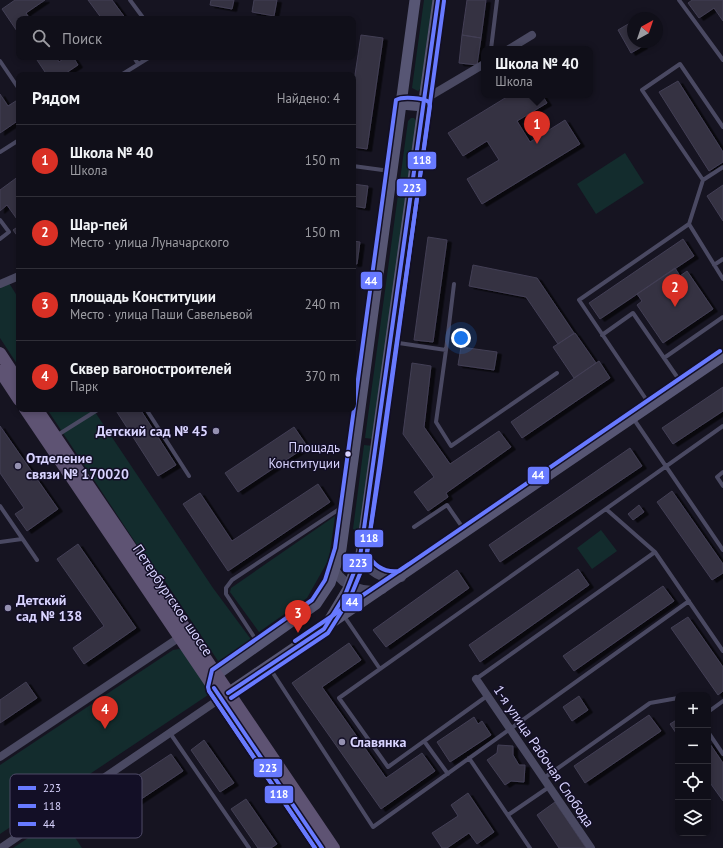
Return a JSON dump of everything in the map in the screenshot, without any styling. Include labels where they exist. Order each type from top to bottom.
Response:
[{"type":"main road","points":[[216,674],[260,645],[314,606],[327,590],[335,572],[341,549],[415,0]]},
{"type":"main road","points":[[324,629],[349,586],[361,554],[392,342],[438,0]]},
{"type":"main road","points":[[401,104],[424,103]]},
{"type":"main road","points":[[0,353],[16,377]]},
{"type":"main road","points":[[221,693],[268,666],[324,629],[723,356]]},
{"type":"main road","points":[[2,379],[16,396]]},
{"type":"main road","name":"Петербургское шоссе","points":[[27,412],[183,635],[216,674],[221,693],[334,848]]},
{"type":"main road","name":"Петербургское шоссе","points":[[39,412],[322,848]]},
{"type":"street","points":[[514,46],[532,35]]},
{"type":"street","points":[[424,103],[481,66]]},
{"type":"street","points":[[0,284],[16,277]]},
{"type":"street","points":[[361,554],[367,565],[377,574],[389,577],[401,576]]},
{"type":"street","points":[[335,572],[349,586],[365,591],[384,588]]},
{"type":"street","points":[[0,757],[183,635]]},
{"type":"street","name":"1-я улица Рабочая Слобода","points":[[476,679],[591,848]]},
{"type":"street","points":[[109,774],[170,732],[221,693]]},
{"type":"street","points":[[1,848],[16,838]]},
{"type":"lane","points":[[130,0],[142,16]]},
{"type":"lane","points":[[491,46],[497,0]]},
{"type":"lane","points":[[679,0],[723,60]]},
{"type":"lane","points":[[0,60],[16,84]]},
{"type":"lane","points":[[136,60],[138,64]]},
{"type":"lane","points":[[126,72],[145,60]]},
{"type":"lane","points":[[703,180],[642,90],[680,64],[723,127]]},
{"type":"lane","points":[[0,151],[16,142]]},
{"type":"lane","points":[[356,166],[392,171]]},
{"type":"lane","points":[[650,406],[578,300],[689,224],[703,180],[723,167]]},
{"type":"lane","points":[[0,220],[9,232],[0,239]]},
{"type":"lane","points":[[689,224],[723,279]]},
{"type":"lane","points":[[714,265],[723,258]]},
{"type":"lane","points":[[454,284],[436,422],[451,446],[557,373]]},
{"type":"lane","points":[[602,335],[633,313],[682,384]]},
{"type":"lane","points":[[664,358],[723,318]]},
{"type":"lane","points":[[392,342],[446,350]]},
{"type":"lane","points":[[56,437],[94,412]]},
{"type":"lane","points":[[148,412],[189,476]]},
{"type":"lane","points":[[632,418],[723,550]]},
{"type":"lane","points":[[487,696],[388,767],[339,698],[723,426]]},
{"type":"lane","points":[[723,472],[717,477],[723,486]]},
{"type":"lane","points":[[260,645],[226,594],[226,588],[232,580],[347,504]]},
{"type":"lane","points":[[414,528],[447,505],[466,532]]},
{"type":"lane","points":[[0,506],[37,560]]},
{"type":"lane","points":[[606,509],[655,552],[723,651]]},
{"type":"lane","points":[[0,542],[22,539]]},
{"type":"lane","points":[[476,679],[655,552]]},
{"type":"lane","points":[[268,666],[373,827],[689,601]]},
{"type":"lane","points":[[344,615],[380,669]]},
{"type":"lane","points":[[544,778],[650,703],[675,699]]},
{"type":"lane","points":[[711,710],[723,701]]},
{"type":"lane","points":[[170,732],[250,848]]},
{"type":"lane","points":[[711,736],[723,754]]},
{"type":"lane","points":[[424,741],[448,774]]},
{"type":"lane","points":[[469,758],[530,848]]},
{"type":"lane","points":[[508,815],[549,787]]},
{"type":"green space","points":[[424,0],[433,0],[421,88],[418,91],[412,88]]},
{"type":"green space","points":[[411,118],[414,118],[417,122],[374,439],[365,438],[408,121]]},
{"type":"green space","points":[[625,153],[644,183],[596,214],[577,184]]},
{"type":"green space","points":[[9,283],[16,294],[16,362],[0,338],[0,288]]},
{"type":"green space","points":[[49,412],[95,412],[213,588],[250,638],[250,643],[218,661],[163,578],[153,569]]},
{"type":"green space","points":[[364,445],[373,446],[359,532],[353,529]]},
{"type":"green space","points":[[335,516],[329,559],[307,598],[259,632],[230,592],[231,588]]},
{"type":"green space","points":[[601,530],[617,551],[592,569],[577,548]]},
{"type":"green space","points":[[179,649],[184,651],[211,693],[90,774],[10,774],[10,827],[0,834],[0,765],[173,650]]},
{"type":"green space","points":[[28,838],[75,838],[82,848],[13,848]]},
{"type":"building","points":[[15,0],[45,0],[26,13],[28,16],[16,16],[16,30],[2,9]]},
{"type":"building","points":[[88,0],[112,0],[124,16],[100,16]]},
{"type":"building","points":[[211,0],[234,0],[232,9],[210,5]]},
{"type":"building","points":[[254,0],[277,0],[274,16],[252,12]]},
{"type":"building","points":[[467,0],[486,0],[481,38],[462,35]]},
{"type":"building","points":[[692,0],[723,0],[723,21],[714,8],[699,18],[688,3]]},
{"type":"building","points":[[627,25],[627,46],[618,30]]},
{"type":"building","points":[[361,35],[383,38],[367,149],[356,147],[355,72]]},
{"type":"building","points":[[462,35],[481,38],[477,65],[459,63]]},
{"type":"building","points":[[628,48],[640,48],[631,53]]},
{"type":"building","points":[[37,60],[58,60],[59,62],[62,60],[75,60],[78,65],[68,72],[45,72]]},
{"type":"building","points":[[678,81],[723,152],[723,162],[709,171],[659,92]]},
{"type":"building","points":[[0,94],[8,106],[16,101],[16,122],[0,133]]},
{"type":"building","points":[[505,98],[544,98],[547,103],[517,121],[530,142],[565,120],[580,144],[482,204],[467,179],[499,160],[487,141],[463,156],[448,133]]},
{"type":"building","points":[[16,178],[16,218],[7,205],[0,211],[0,190]]},
{"type":"building","points":[[356,184],[368,186],[365,208],[356,206]]},
{"type":"building","points":[[723,185],[723,221],[707,196]]},
{"type":"building","points":[[428,237],[447,240],[433,342],[414,340]]},
{"type":"building","points":[[683,239],[694,256],[600,319],[589,303]]},
{"type":"building","points":[[356,241],[360,242],[356,264]]},
{"type":"building","points":[[473,265],[537,278],[574,333],[558,344],[526,297],[469,286]]},
{"type":"building","points":[[675,268],[680,276],[687,271],[713,309],[663,343],[637,305],[642,301],[637,294]]},
{"type":"building","points":[[575,333],[596,363],[574,378],[553,347]]},
{"type":"building","points":[[461,347],[497,352],[494,370],[458,365]]},
{"type":"building","points":[[599,361],[610,378],[522,438],[511,422]]},
{"type":"building","points":[[412,363],[431,366],[424,427],[450,464],[499,431],[511,447],[446,493],[448,497],[428,511],[414,492],[434,477],[403,434]]},
{"type":"building","points":[[723,387],[723,411],[673,444],[662,428]]},
{"type":"building","points":[[117,412],[142,412],[176,465],[158,476]]},
{"type":"building","points":[[0,426],[58,509],[27,531],[15,514],[24,508],[0,473]]},
{"type":"building","points":[[294,427],[307,446],[238,492],[225,473]]},
{"type":"building","points":[[630,448],[642,466],[500,562],[489,545]]},
{"type":"building","points":[[318,484],[330,502],[228,571],[183,504],[200,493],[232,541]]},
{"type":"building","points":[[672,491],[723,564],[723,573],[712,580],[657,502]]},
{"type":"building","points":[[639,505],[644,512],[633,520],[628,514]]},
{"type":"building","points":[[78,544],[136,628],[84,664],[73,648],[104,626],[57,559]]},
{"type":"building","points":[[578,569],[589,585],[480,662],[469,645]]},
{"type":"building","points":[[457,570],[469,588],[386,647],[373,630]]},
{"type":"building","points":[[663,586],[674,601],[574,671],[563,656]]},
{"type":"building","points":[[688,617],[723,667],[723,691],[718,695],[671,628]]},
{"type":"building","points":[[349,643],[361,660],[322,687],[386,778],[422,753],[435,771],[381,809],[292,683]]},
{"type":"building","points":[[26,682],[37,698],[0,723],[0,700]]},
{"type":"building","points":[[579,696],[588,710],[572,721],[563,707]]},
{"type":"building","points":[[649,715],[661,731],[585,783],[574,766]]},
{"type":"building","points":[[474,717],[478,724],[482,721],[491,735],[450,762],[437,742]]},
{"type":"building","points":[[675,721],[675,732],[670,724]]},
{"type":"building","points":[[204,740],[234,783],[220,792],[191,750]]},
{"type":"building","points":[[498,745],[513,746],[513,755],[519,765],[525,765],[524,782],[511,781],[505,785],[487,760],[497,753]]},
{"type":"building","points":[[711,745],[723,763],[723,801],[711,784]]},
{"type":"building","points":[[171,754],[183,771],[142,799],[142,774],[141,774]]},
{"type":"building","points":[[468,793],[494,832],[477,844],[469,833],[447,848],[442,848],[432,833],[458,816],[451,805]]},
{"type":"building","points":[[246,799],[277,844],[271,848],[258,848],[231,809]]},
{"type":"building","points":[[555,802],[586,848],[559,848],[537,815]]},
{"type":"transit line","name":"223","points":[[228,693],[324,629],[345,595],[360,557],[438,0]]},
{"type":"transit line","name":"118","points":[[231,698],[328,633],[350,598],[366,559],[380,468],[444,1]]},
{"type":"transit line","name":"44","points":[[356,394],[396,100],[403,98],[426,101],[429,102],[430,106],[367,553],[376,565],[384,570],[399,571],[720,351]]},
{"type":"transit line","name":"44","points":[[315,848],[209,691],[208,687],[212,670],[312,600],[325,580],[335,548],[354,412]]},
{"type":"transit line","name":"44","points":[[295,641],[409,564]]},
{"type":"transit line","name":"223","points":[[214,688],[322,848]]},
{"type":"transit line","name":"118","points":[[209,691],[315,848]]},
{"type":"place","name":"Школа № 40","points":[[537,144]]},
{"type":"place","name":"Шар-пей","points":[[675,307]]},
{"type":"place","name":"Детский сад № 45","points":[[216,431]]},
{"type":"place","name":"Площадь Конституции","points":[[348,454]]},
{"type":"place","name":"Отделение связи № 170020","points":[[18,466]]},
{"type":"place","name":"Детский сад № 138","points":[[8,608]]},
{"type":"place","name":"площадь Конституции","points":[[298,633]]},
{"type":"place","name":"Сквер вагоностроителей","points":[[105,729]]},
{"type":"place","name":"Славянка","points":[[342,742]]}]
